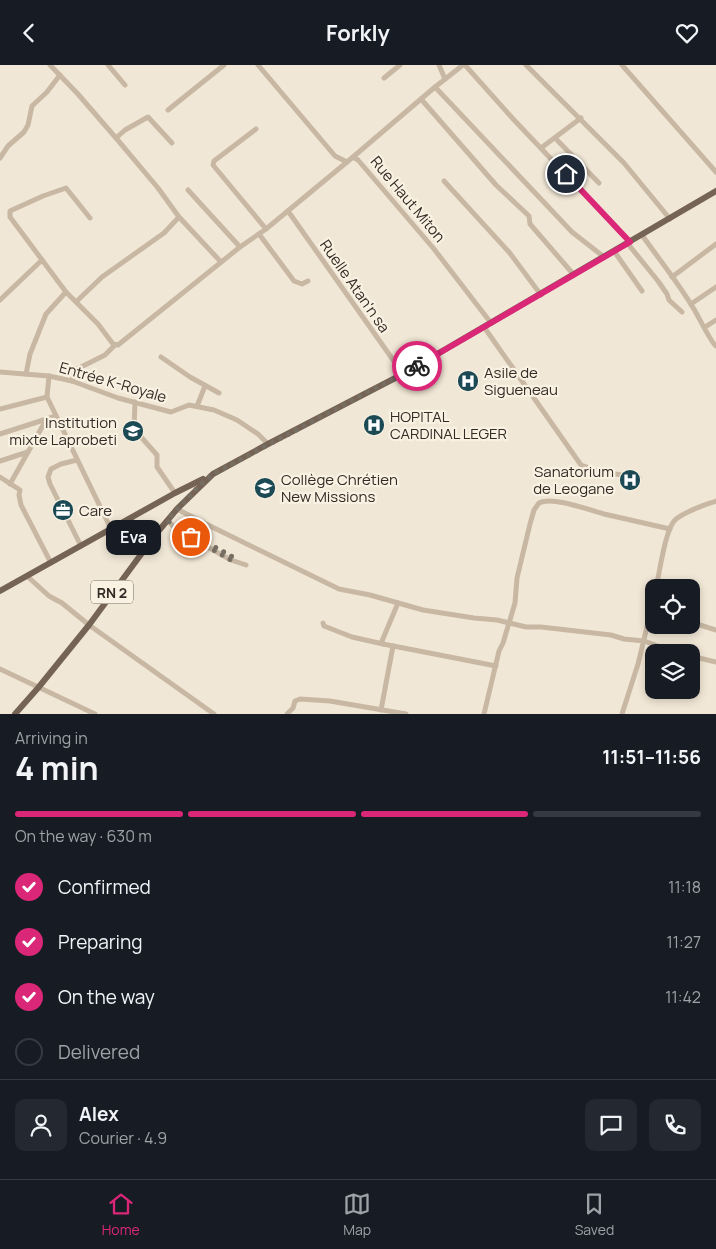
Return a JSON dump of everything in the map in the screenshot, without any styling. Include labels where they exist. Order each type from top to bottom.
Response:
[{"type":"main road","name":"RN 2","points":[[15,714],[88,625],[167,520],[213,474],[403,374],[716,191]]},
{"type":"main road","points":[[0,591],[175,493],[213,474]]},
{"type":"main road","points":[[128,520],[156,534]]},
{"type":"street","points":[[50,65],[116,137],[179,217],[221,262]]},
{"type":"street","points":[[108,65],[126,85]]},
{"type":"street","points":[[168,110],[224,65]]},
{"type":"street","name":"Rue Haut Miton","points":[[258,65],[334,155],[347,162],[353,157],[375,178],[492,323]]},
{"type":"street","points":[[384,78],[400,65]]},
{"type":"street","points":[[439,65],[445,79]]},
{"type":"street","points":[[353,157],[435,87],[464,65],[629,243],[668,295],[669,300],[682,312]]},
{"type":"street","points":[[526,65],[624,163],[670,219]]},
{"type":"street","points":[[622,65],[716,172]]},
{"type":"street","points":[[0,158],[8,146],[19,137],[28,125],[32,106],[47,92],[60,75]]},
{"type":"street","points":[[435,87],[572,232],[604,257]]},
{"type":"street","points":[[421,99],[496,185],[530,216],[530,224],[574,275]]},
{"type":"street","points":[[116,137],[148,117],[172,143]]},
{"type":"street","points":[[541,149],[581,118]]},
{"type":"street","points":[[256,129],[214,161],[214,165],[266,229]]},
{"type":"street","points":[[555,138],[599,183]]},
{"type":"street","points":[[72,381],[76,369],[105,355],[115,345],[122,343],[347,162]]},
{"type":"street","points":[[444,181],[509,252],[541,295]]},
{"type":"street","points":[[90,218],[66,188],[10,211],[10,217],[66,292],[98,323],[115,345]]},
{"type":"street","points":[[188,190],[240,247]]},
{"type":"street","name":"Ruelle Atan'n sa","points":[[288,211],[403,374]]},
{"type":"street","points":[[77,301],[102,277],[164,233],[179,217]]},
{"type":"street","points":[[259,234],[294,281],[302,283],[308,281]]},
{"type":"street","points":[[642,235],[691,304],[714,342]]},
{"type":"street","points":[[672,277],[716,243]]},
{"type":"street","points":[[614,251],[642,291]]},
{"type":"street","points":[[0,300],[42,260]]},
{"type":"street","points":[[691,304],[716,287]]},
{"type":"street","points":[[26,375],[30,354],[46,314],[66,292]]},
{"type":"street","points":[[705,327],[716,320]]},
{"type":"street","points":[[484,327],[581,465],[598,471],[639,478]]},
{"type":"street","points":[[161,357],[219,393]]},
{"type":"street","name":"Entrée K-Royale","points":[[0,372],[49,376],[72,381],[98,391],[171,412],[182,407],[197,406],[214,409],[237,420],[258,434],[268,444]]},
{"type":"street","points":[[49,376],[48,397],[111,529]]},
{"type":"street","points":[[197,406],[205,386]]},
{"type":"street","points":[[0,409],[48,397]]},
{"type":"street","points":[[135,402],[134,429],[157,455],[157,467],[175,493]]},
{"type":"street","points":[[0,434],[56,416]]},
{"type":"street","points":[[10,484],[46,420]]},
{"type":"street","points":[[0,461],[28,452]]},
{"type":"street","points":[[77,461],[61,464],[51,469],[48,477],[81,546]]},
{"type":"street","points":[[0,477],[20,491],[21,505],[51,563]]},
{"type":"street","points":[[484,714],[515,603],[516,578],[530,524],[534,510],[539,503],[548,501],[581,507],[670,529]]},
{"type":"street","points":[[658,579],[670,529],[675,521],[690,511],[716,501]]},
{"type":"street","points":[[177,509],[339,589],[423,610],[526,627],[611,635],[652,644]]},
{"type":"street","points":[[167,520],[175,527],[179,527],[233,557],[234,560],[246,565]]},
{"type":"street","points":[[27,576],[49,596],[62,603],[88,625],[214,714]]},
{"type":"street","points":[[384,644],[382,641],[398,603]]},
{"type":"street","points":[[323,623],[324,626],[334,631],[384,644],[496,666]]},
{"type":"street","points":[[700,625],[716,630]]},
{"type":"street","points":[[622,714],[646,634]]},
{"type":"street","points":[[380,710],[393,646]]},
{"type":"street","points":[[700,658],[716,662]]},
{"type":"street","points":[[0,669],[95,714]]},
{"type":"street","points":[[287,714],[295,701],[300,699],[330,701],[389,713],[406,714]]},
{"type":"way so far","points":[[191,537],[234,560],[233,557],[179,527],[175,527],[167,520],[213,474],[417,366]]},
{"type":"place","name":"Asile de Sigueneau","points":[[468,381]]},
{"type":"place","name":"HOPITAL CARDINAL LEGER","points":[[374,425]]},
{"type":"place","name":"Institution mixte Laprobeti","points":[[133,431]]},
{"type":"place","name":"Sanatorium de Leogane","points":[[630,480]]},
{"type":"place","name":"Collège Chrétien New Missions","points":[[265,488]]},
{"type":"place","name":"Care","points":[[63,510]]},
{"type":"place","name":"Eva","points":[[191,537]]},
{"type":"route","points":[[417,366],[630,242],[566,174]]}]
